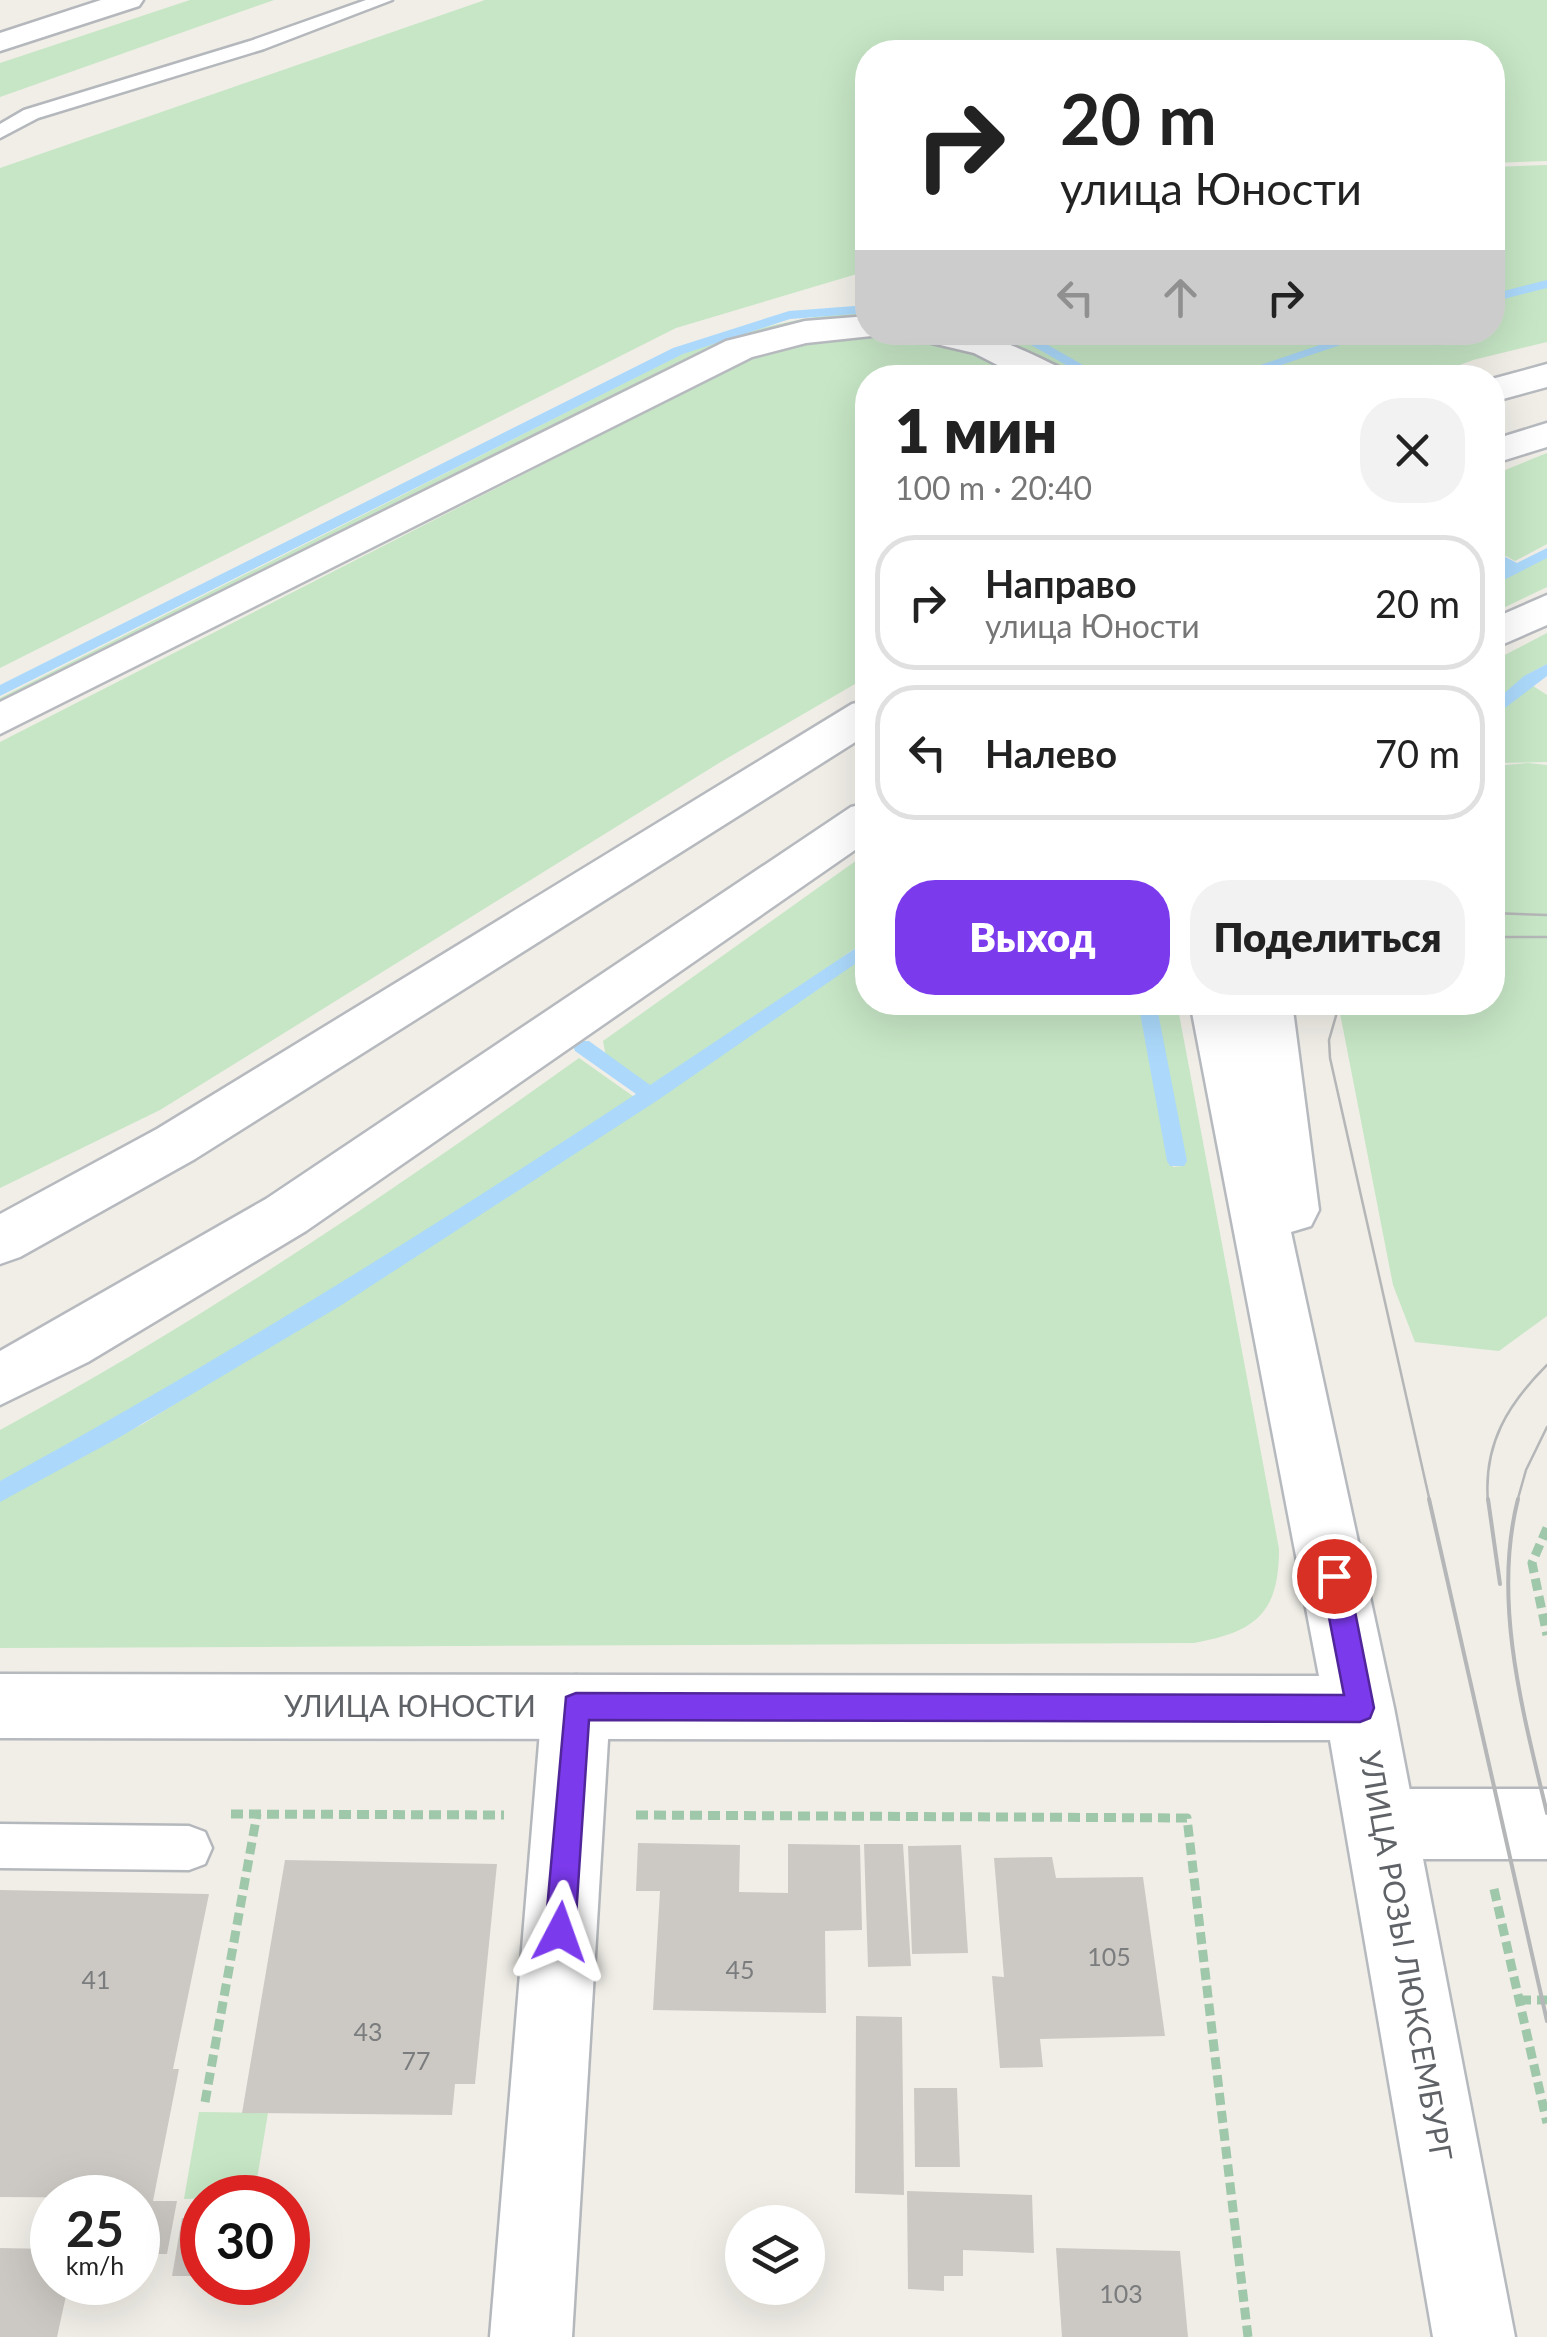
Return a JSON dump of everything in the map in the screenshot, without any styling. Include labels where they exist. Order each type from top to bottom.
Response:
[{"type":"main road","points":[[0,42],[129,0]]},
{"type":"main road","points":[[0,720],[739,349],[806,332],[855,328]]},
{"type":"main road","points":[[986,345],[1026,365]]},
{"type":"main road","points":[[1505,388],[1547,375]]},
{"type":"main road","points":[[1505,449],[1547,434]]},
{"type":"main road","points":[[1505,629],[1547,608]]},
{"type":"main road","points":[[0,1241],[176,1144],[855,722]]},
{"type":"main road","points":[[0,1380],[67,1346],[286,1215],[855,827]]},
{"type":"main road","points":[[1218,1015],[1334,1576]]},
{"type":"main road","points":[[1268,1015],[1334,1576]]},
{"type":"main road","name":"УЛИЦА РОЗЫ ЛЮКСЕМБУРГ","points":[[1334,1576],[1474,2337]]},
{"type":"main road","name":"УЛИЦА ЮНОСТИ","points":[[0,1706],[1360,1708]]},
{"type":"main road","points":[[530,2337],[576,1707]]},
{"type":"main road","points":[[1381,1824],[1547,1824]]},
{"type":"lane","points":[[0,132],[31,114],[257,45],[383,0]]},
{"type":"lane","points":[[0,1846],[189,1848]]},
{"type":"path","points":[[1547,1528],[1532,1564],[1547,1635]]},
{"type":"path","points":[[218,1814],[1187,1818],[1248,2337]]},
{"type":"path","points":[[205,2102],[257,1814]]},
{"type":"path","points":[[1480,1824],[1547,2123]]},
{"type":"path","points":[[1519,2000],[1547,2000]]},
{"type":"green space","points":[[190,0],[274,0],[0,97],[0,63]]},
{"type":"green space","points":[[485,0],[1547,0],[1547,161],[1505,163],[1505,40],[855,40],[855,275],[676,328],[0,668],[0,168]]},
{"type":"green space","points":[[1547,165],[1547,342],[1460,365],[1053,365],[1010,345],[1505,345],[1505,167]]},
{"type":"green space","points":[[855,313],[855,319],[817,322],[0,708],[0,698],[680,355],[726,338],[818,317]]},
{"type":"green space","points":[[855,337],[855,345],[935,345],[1001,365],[855,365],[855,684],[719,763],[160,1110],[0,1188],[0,742],[741,363],[812,341]]},
{"type":"green space","points":[[1547,453],[1547,544],[1515,561],[1505,556],[1505,470]]},
{"type":"green space","points":[[1547,554],[1547,587],[1505,607],[1505,577]]},
{"type":"green space","points":[[1547,633],[1547,664],[1528,674],[1505,696],[1505,655]]},
{"type":"green space","points":[[1530,684],[1547,695],[1547,762],[1505,763],[1505,707]]},
{"type":"green space","points":[[1505,765],[1547,765],[1547,1316],[1499,1351],[1415,1342],[1393,1285],[1340,1015],[1505,1015]]},
{"type":"green space","points":[[855,861],[855,948],[652,1090],[606,1057],[603,1041]]},
{"type":"green space","points":[[855,960],[855,1015],[1144,1015],[1173,1167],[1182,1166],[1153,1015],[1179,1015],[1279,1549],[1274,1590],[1259,1616],[1233,1633],[1194,1643],[0,1648],[0,1494],[143,1424],[652,1103]]},
{"type":"green space","points":[[579,1058],[637,1099],[324,1302],[0,1487],[0,1430],[150,1344],[296,1253]]},
{"type":"green space","points":[[199,2112],[268,2113],[258,2175],[188,2175]]},
{"type":"building","points":[[638,1843],[740,1845],[739,1892],[788,1893],[788,1844],[860,1845],[862,1930],[825,1931],[826,2013],[653,2010],[660,1891],[636,1891]]},
{"type":"building","points":[[864,1844],[903,1844],[911,1966],[868,1967]]},
{"type":"building","points":[[961,1845],[968,1953],[912,1954],[908,1846]]},
{"type":"building","points":[[1052,1857],[1056,1878],[1143,1877],[1165,2036],[1040,2039],[1043,2067],[1000,2068],[992,1976],[1004,1977],[994,1858]]},
{"type":"building","points":[[285,1860],[497,1864],[475,2084],[455,2084],[452,2115],[242,2113]]},
{"type":"building","points":[[0,1890],[209,1894],[173,2069],[179,2069],[158,2175],[30,2175],[30,2197],[0,2197]]},
{"type":"building","points":[[856,2016],[902,2017],[904,2195],[855,2193]]},
{"type":"building","points":[[914,2088],[957,2088],[960,2167],[915,2167]]},
{"type":"building","points":[[907,2191],[1032,2195],[1034,2253],[963,2250],[963,2276],[944,2276],[944,2291],[908,2289]]},
{"type":"building","points":[[160,2201],[177,2201],[167,2254],[160,2254]]},
{"type":"building","points":[[180,2230],[180,2276],[172,2276]]},
{"type":"building","points":[[0,2248],[30,2249],[30,2305],[64,2305],[57,2337],[0,2337]]},
{"type":"building","points":[[1056,2248],[1180,2251],[1188,2337],[1062,2337]]},
{"type":"waterway","points":[[1505,295],[1547,284]]},
{"type":"waterway","points":[[0,691],[678,351],[789,315],[855,310]]},
{"type":"waterway","points":[[1038,345],[1076,365]]},
{"type":"waterway","points":[[1269,365],[1332,345]]},
{"type":"waterway","points":[[1505,575],[1547,552]]},
{"type":"waterway","points":[[1505,562],[1515,568]]},
{"type":"waterway","points":[[1505,701],[1547,669]]},
{"type":"waterway","points":[[651,1095],[855,955]]},
{"type":"waterway","points":[[1149,1015],[1177,1161]]},
{"type":"waterway","points":[[582,1046],[651,1095]]},
{"type":"waterway","points":[[0,1492],[333,1300],[651,1095]]},
{"type":"tram line","points":[[1505,913],[1547,915]]},
{"type":"tram line","points":[[1505,937],[1547,937]]},
{"type":"tram line","points":[[1336,1015],[1329,1040],[1330,1058],[1430,1502]]},
{"type":"tram line","points":[[1488,1499],[1490,1462],[1501,1426],[1547,1365]]},
{"type":"tram line","points":[[1517,1502],[1526,1470],[1547,1427]]},
{"type":"tram line","points":[[1429,1499],[1547,2021]]},
{"type":"tram line","points":[[1488,1499],[1500,1584]]},
{"type":"tram line","points":[[1518,1499],[1508,1577],[1509,1617],[1520,1697],[1547,1813]]},
{"type":"route","points":[[560,1932],[576,1707],[1360,1708],[1334,1576]]}]
